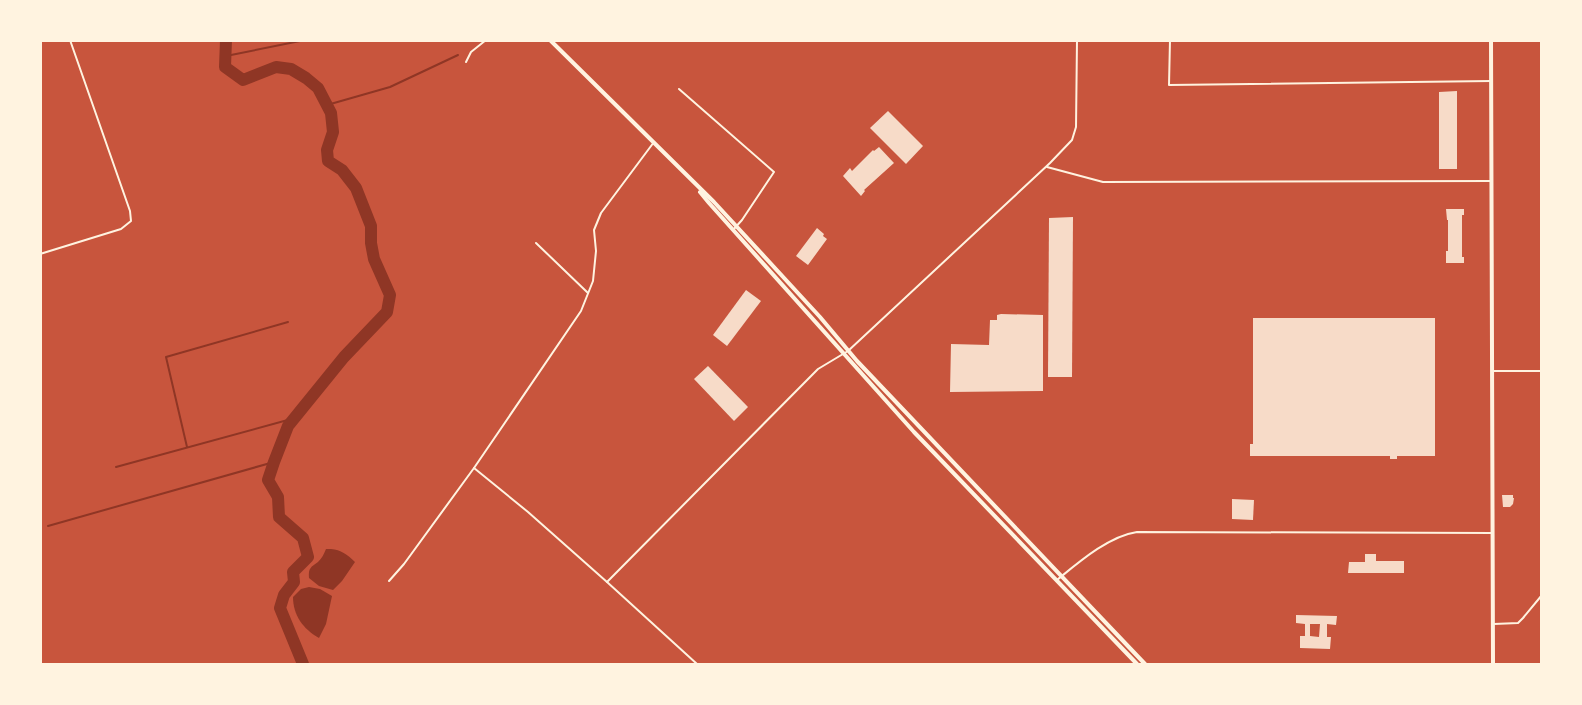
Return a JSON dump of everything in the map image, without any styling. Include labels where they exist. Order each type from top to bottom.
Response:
[{"type":"main road","points":[[550,40],[693,182],[709,203],[735,228],[915,432],[1145,664]]},
{"type":"main road","points":[[1491,40],[1493,664]]},
{"type":"main road","points":[[1059,579],[1137,664]]},
{"type":"street","points":[[40,254],[121,229],[131,221],[130,211],[70,40]]},
{"type":"street","points":[[466,62],[471,52],[486,40]]},
{"type":"street","points":[[606,582],[811,375],[846,352],[1046,167],[1072,140],[1076,127],[1077,40]]},
{"type":"street","points":[[1170,40],[1168,85],[1491,81]]},
{"type":"street","points":[[679,89],[774,172],[735,228]]},
{"type":"street","points":[[389,581],[474,468],[581,311],[593,281],[596,250],[594,230],[601,213],[654,142]]},
{"type":"street","points":[[1046,167],[1103,182],[1492,181]]},
{"type":"street","points":[[536,243],[588,293]]},
{"type":"street","points":[[1492,371],[1542,370]]},
{"type":"street","points":[[474,468],[528,512],[697,664]]},
{"type":"street","points":[[1059,579],[1111,541],[1137,532],[1493,533]]},
{"type":"street","points":[[1493,624],[1518,623],[1542,595]]},
{"type":"shaded area","points":[[326,549],[344,553],[355,562],[333,590],[319,586],[309,578],[310,568],[321,559]]},
{"type":"shaded area","points":[[309,587],[320,589],[332,596],[326,624],[319,638],[300,621],[293,604],[293,597],[301,589]]},
{"type":"building","points":[[1457,91],[1457,169],[1439,169],[1439,92]]},
{"type":"building","points":[[888,111],[923,146],[906,164],[870,128]]},
{"type":"building","points":[[879,147],[894,163],[864,190],[861,196],[843,176],[850,168],[852,171]]},
{"type":"building","points":[[1446,209],[1464,209],[1462,257],[1464,257],[1464,263],[1446,263],[1448,220]]},
{"type":"building","points":[[1073,217],[1072,377],[1048,377],[1049,218]]},
{"type":"building","points":[[817,228],[827,239],[808,265],[796,256]]},
{"type":"building","points":[[746,290],[761,301],[727,346],[713,335]]},
{"type":"building","points":[[997,315],[1043,315],[1043,391],[950,392],[951,344],[989,345],[990,320],[997,320]]},
{"type":"building","points":[[1253,318],[1435,318],[1435,456],[1397,456],[1397,459],[1390,459],[1390,456],[1250,456],[1250,444],[1253,444]]},
{"type":"building","points":[[708,366],[748,407],[734,421],[694,379]]},
{"type":"building","points":[[1502,495],[1513,495],[1513,504],[1510,507],[1503,507]]},
{"type":"building","points":[[1232,499],[1254,500],[1253,520],[1232,519]]},
{"type":"building","points":[[1365,554],[1376,554],[1376,561],[1404,561],[1404,573],[1348,573],[1349,562],[1365,562]]},
{"type":"building","points":[[1296,615],[1337,616],[1336,625],[1327,624],[1327,637],[1331,637],[1330,649],[1300,648],[1300,636],[1305,636],[1305,624],[1296,623]],"holes":[[[1310,624],[1320,624],[1319,637],[1310,636]]]},
{"type":"waterway","points":[[226,40],[225,67],[243,80],[276,67],[291,69],[318,88],[331,113],[333,132],[327,150],[328,161],[342,170],[356,188],[371,226],[374,259],[390,295],[387,312],[344,357],[288,426],[268,480],[278,497],[279,517],[303,538],[308,557],[293,572],[294,582],[284,595],[280,608],[303,664]]},
{"type":"waterway","points":[[226,56],[305,40]]},
{"type":"waterway","points":[[327,105],[390,87],[458,55]]},
{"type":"waterway","points":[[187,447],[166,357],[288,322]]},
{"type":"waterway","points":[[116,467],[295,418]]},
{"type":"waterway","points":[[48,526],[274,462]]}]
